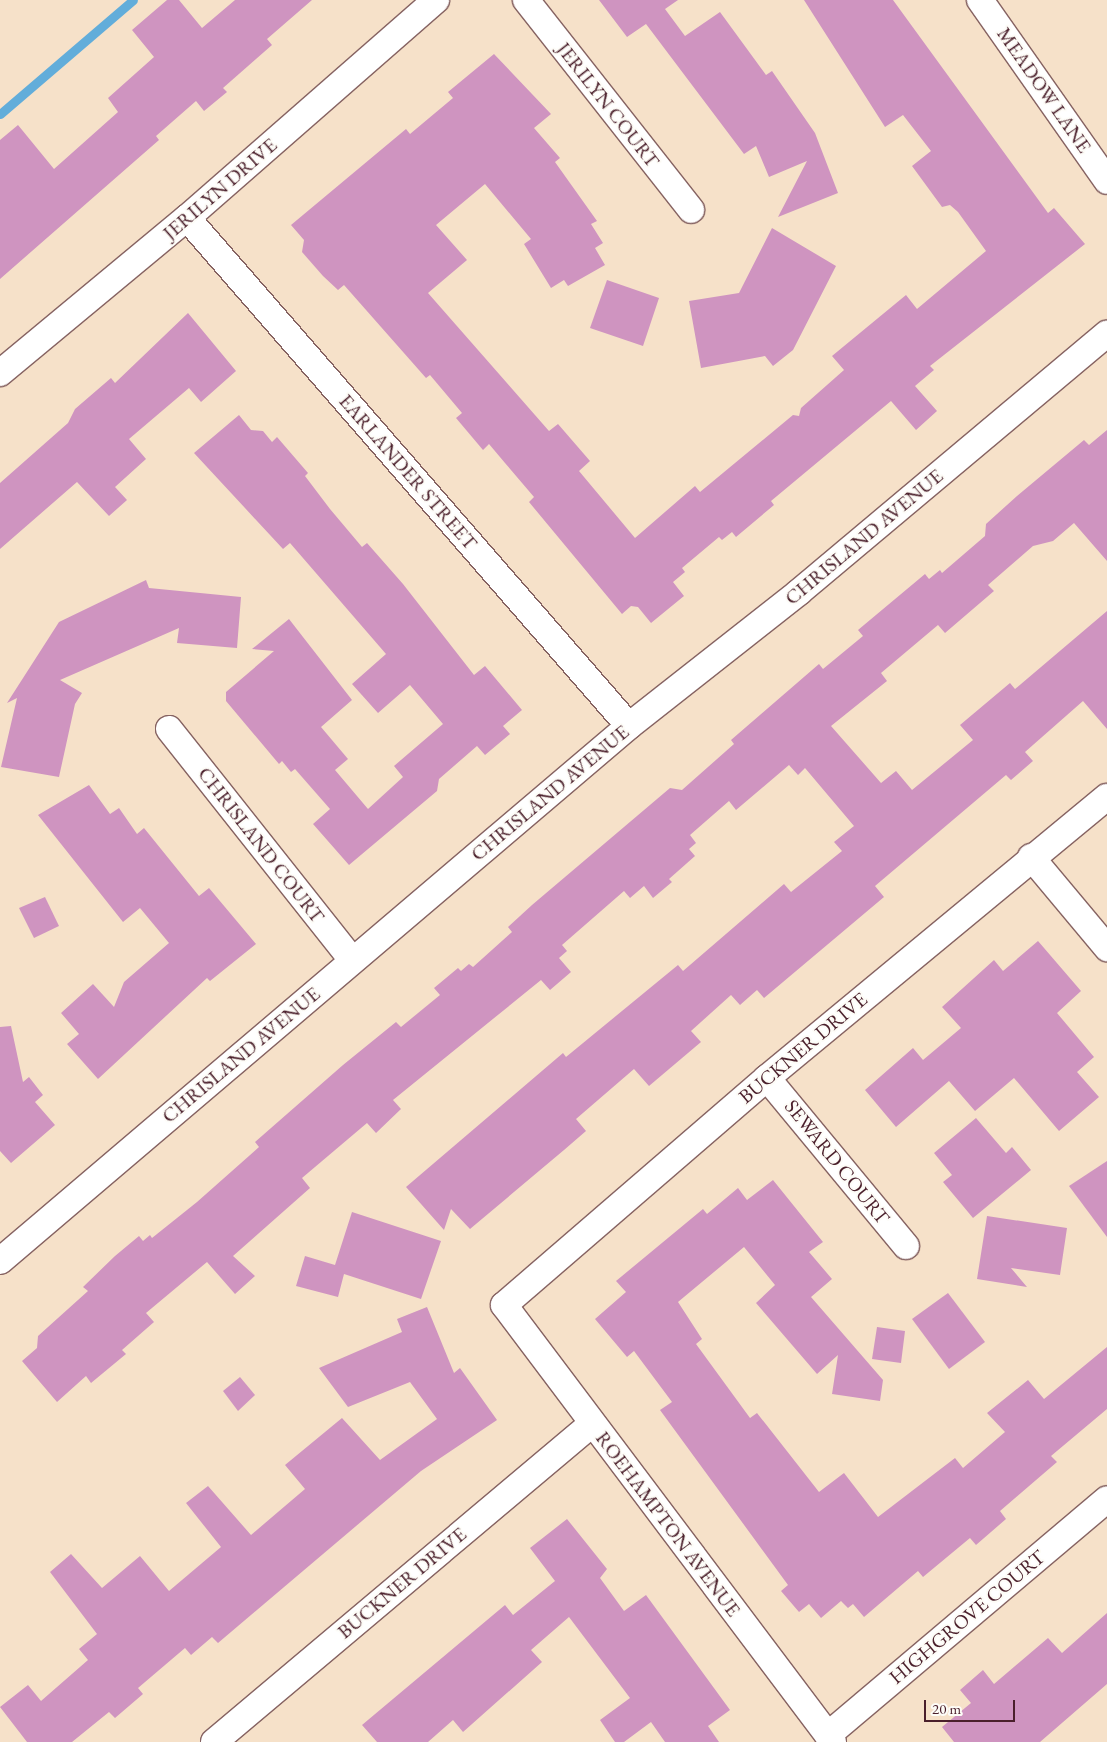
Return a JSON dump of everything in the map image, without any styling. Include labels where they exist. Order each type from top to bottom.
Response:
[{"type":"street","name":"JERILYN DRIVE","points":[[0,373],[187,218],[436,0]]},
{"type":"street","name":"JERILYN COURT","points":[[526,0],[690,210]]},
{"type":"street","name":"MEADOW LANE","points":[[980,0],[1107,181]]},
{"type":"street","name":"EARLANDER STREET","points":[[187,218],[629,726]]},
{"type":"street","name":"CHRISLAND AVENUE","points":[[0,1261],[629,726],[798,592],[1107,334]]},
{"type":"street","name":"CHRISLAND COURT","points":[[169,729],[352,960]]},
{"type":"street","name":"BUCKNER DRIVE","points":[[504,1305],[768,1078],[1107,797]]},
{"type":"street","points":[[1032,858],[1107,948]]},
{"type":"street","name":"SEWARD COURT","points":[[768,1078],[906,1246]]},
{"type":"street","name":"ROEHAMPTON AVENUE","points":[[504,1305],[591,1424],[831,1738]]},
{"type":"street","name":"BUCKNER DRIVE","points":[[214,1742],[591,1424]]},
{"type":"street","name":"HIGHGROVE COURT","points":[[831,1738],[1107,1499]]},
{"type":"building","points":[[167,0],[179,0],[202,28],[235,0],[312,0],[267,39],[272,45],[223,88],[227,92],[204,111],[196,101],[156,136],[159,140],[0,279],[0,140],[18,125],[54,169],[118,112],[108,98],[154,57],[132,30]]},
{"type":"building","points":[[599,0],[678,0],[665,9],[685,36],[720,12],[766,75],[772,71],[815,133],[838,193],[778,217],[807,161],[769,177],[756,146],[744,154],[646,24],[627,37]]},
{"type":"building","points":[[804,0],[893,0],[1048,213],[1054,208],[1085,244],[930,366],[934,370],[915,386],[937,411],[916,430],[891,401],[771,501],[774,505],[736,537],[732,532],[722,540],[719,537],[682,568],[685,572],[673,582],[684,596],[651,623],[638,607],[631,606],[622,614],[529,502],[534,497],[489,444],[483,450],[456,418],[462,413],[430,375],[426,378],[344,285],[338,290],[302,252],[304,240],[291,225],[406,129],[410,134],[453,98],[448,92],[494,54],[551,114],[534,128],[560,158],[555,162],[597,221],[591,224],[603,243],[595,248],[605,265],[568,286],[564,280],[551,288],[524,244],[531,239],[485,184],[436,225],[467,260],[428,293],[549,431],[558,424],[590,461],[579,471],[635,538],[695,486],[700,492],[793,415],[799,416],[801,408],[844,370],[832,356],[906,295],[917,309],[986,251],[958,212],[950,205],[942,207],[912,166],[931,151],[903,115],[885,127]]},
{"type":"building","points":[[772,228],[836,266],[793,350],[773,366],[765,356],[701,368],[689,301],[739,293]]},
{"type":"building","points":[[607,280],[659,298],[643,346],[590,328]]},
{"type":"building","points":[[188,313],[236,371],[201,402],[189,388],[129,439],[146,459],[115,487],[127,500],[109,516],[77,482],[0,549],[0,483],[68,423],[75,409],[111,378],[115,383]]},
{"type":"building","points":[[239,415],[251,430],[263,431],[272,442],[277,437],[308,473],[305,476],[330,509],[362,547],[367,543],[403,584],[474,675],[485,666],[522,710],[503,726],[510,734],[485,755],[477,746],[439,779],[437,791],[349,865],[313,824],[330,809],[295,769],[291,772],[282,761],[279,764],[226,701],[226,692],[274,651],[252,649],[289,619],[352,700],[321,727],[348,759],[335,770],[368,809],[403,777],[394,766],[443,724],[410,685],[378,713],[352,684],[386,654],[290,543],[283,549],[194,453]]},
{"type":"building","points":[[1107,430],[1107,561],[1074,523],[1053,541],[1033,546],[988,585],[994,591],[945,633],[938,625],[881,673],[887,681],[831,726],[881,783],[896,771],[912,790],[973,740],[960,725],[1010,683],[1015,689],[1107,611],[1107,729],[1083,701],[1025,752],[1033,761],[1011,780],[1006,775],[875,886],[884,897],[764,998],[757,990],[740,1005],[731,995],[691,1031],[701,1042],[649,1086],[634,1069],[576,1119],[586,1131],[564,1150],[470,1229],[451,1209],[444,1230],[406,1187],[563,1053],[566,1057],[678,965],[683,971],[784,884],[791,892],[842,851],[834,842],[854,826],[805,768],[798,775],[789,765],[736,810],[729,801],[690,835],[696,843],[689,849],[695,856],[669,879],[672,882],[653,898],[644,886],[630,898],[624,891],[562,945],[567,951],[559,958],[571,972],[550,990],[541,980],[393,1100],[401,1109],[376,1133],[367,1123],[302,1178],[310,1188],[233,1256],[255,1276],[235,1294],[207,1262],[146,1313],[154,1322],[122,1350],[126,1354],[91,1383],[86,1376],[57,1402],[22,1361],[37,1348],[38,1336],[88,1291],[83,1287],[115,1256],[139,1236],[143,1241],[150,1235],[152,1238],[197,1202],[259,1147],[255,1142],[343,1065],[396,1022],[401,1027],[440,995],[434,988],[458,968],[461,971],[469,964],[473,967],[512,932],[508,927],[532,905],[670,788],[682,790],[734,744],[731,740],[819,664],[823,669],[863,636],[858,630],[925,574],[929,579],[940,570],[942,573],[985,536],[986,524],[1017,496],[1084,440],[1089,445]]},
{"type":"building","points":[[146,580],[149,588],[241,597],[237,648],[177,643],[179,628],[60,680],[82,693],[75,704],[59,777],[1,767],[17,698],[7,703],[59,622]]},
{"type":"building","points":[[89,785],[110,814],[119,808],[137,834],[144,828],[199,896],[209,888],[256,944],[210,981],[207,978],[98,1079],[67,1044],[79,1034],[61,1013],[93,984],[114,1007],[124,982],[169,943],[140,908],[123,922],[38,815]]},
{"type":"building","points":[[45,897],[59,926],[34,938],[19,908]]},
{"type":"building","points":[[1038,941],[1081,991],[1057,1013],[1094,1057],[1077,1072],[1099,1097],[1059,1131],[1014,1078],[975,1111],[949,1081],[896,1127],[865,1090],[913,1048],[923,1060],[961,1028],[942,1007],[994,960],[1003,971]]},
{"type":"building","points":[[11,1026],[23,1082],[29,1077],[43,1095],[35,1102],[55,1125],[11,1163],[0,1151],[0,1027]]},
{"type":"building","points":[[976,1118],[1006,1153],[1012,1147],[1031,1170],[973,1218],[943,1182],[952,1175],[934,1153]]},
{"type":"building","points":[[1107,1161],[1107,1237],[1069,1186]]},
{"type":"building","points":[[773,1180],[823,1242],[809,1252],[832,1279],[811,1297],[883,1380],[880,1401],[832,1394],[838,1355],[817,1374],[756,1303],[775,1285],[744,1247],[678,1302],[702,1339],[696,1344],[750,1418],[757,1413],[819,1492],[844,1473],[878,1517],[955,1458],[963,1468],[1005,1432],[987,1413],[1028,1380],[1044,1399],[1107,1347],[1107,1409],[1051,1456],[1057,1462],[1000,1511],[1006,1519],[976,1545],[970,1538],[923,1577],[918,1571],[864,1617],[853,1604],[848,1608],[841,1601],[821,1618],[809,1604],[799,1612],[781,1591],[788,1585],[660,1410],[672,1402],[634,1351],[627,1357],[595,1319],[626,1292],[616,1281],[703,1209],[707,1214],[738,1188],[747,1200]]},
{"type":"building","points":[[352,1212],[441,1241],[421,1299],[344,1274],[338,1297],[296,1286],[305,1256],[335,1265]]},
{"type":"building","points":[[987,1216],[1067,1228],[1060,1275],[1011,1268],[1027,1287],[977,1279]]},
{"type":"building","points":[[948,1293],[985,1342],[949,1369],[912,1319]]},
{"type":"building","points":[[427,1307],[454,1373],[460,1368],[497,1420],[421,1471],[218,1643],[212,1637],[191,1655],[185,1648],[138,1688],[143,1694],[115,1718],[109,1712],[72,1742],[27,1742],[0,1707],[28,1685],[41,1701],[88,1660],[79,1649],[97,1634],[50,1572],[71,1554],[102,1588],[140,1556],[169,1591],[221,1547],[186,1503],[208,1486],[251,1535],[305,1489],[285,1465],[342,1418],[380,1460],[437,1419],[410,1382],[348,1407],[319,1368],[402,1332],[397,1319]]},
{"type":"building","points":[[877,1327],[905,1331],[901,1363],[872,1359]]},
{"type":"building","points":[[240,1377],[255,1395],[238,1411],[223,1391]]},
{"type":"building","points":[[567,1519],[607,1569],[600,1578],[624,1611],[646,1595],[730,1710],[708,1726],[719,1742],[665,1742],[651,1722],[624,1742],[615,1742],[600,1720],[630,1698],[569,1617],[531,1650],[542,1662],[463,1732],[453,1720],[428,1742],[377,1742],[362,1725],[505,1605],[513,1615],[555,1581],[530,1548]]},
{"type":"building","points":[[1107,1613],[1107,1684],[1040,1742],[954,1742],[942,1727],[971,1703],[960,1690],[983,1670],[994,1684],[1048,1638],[1062,1653]]},
{"type":"waterway","points":[[0,114],[133,0]]}]
